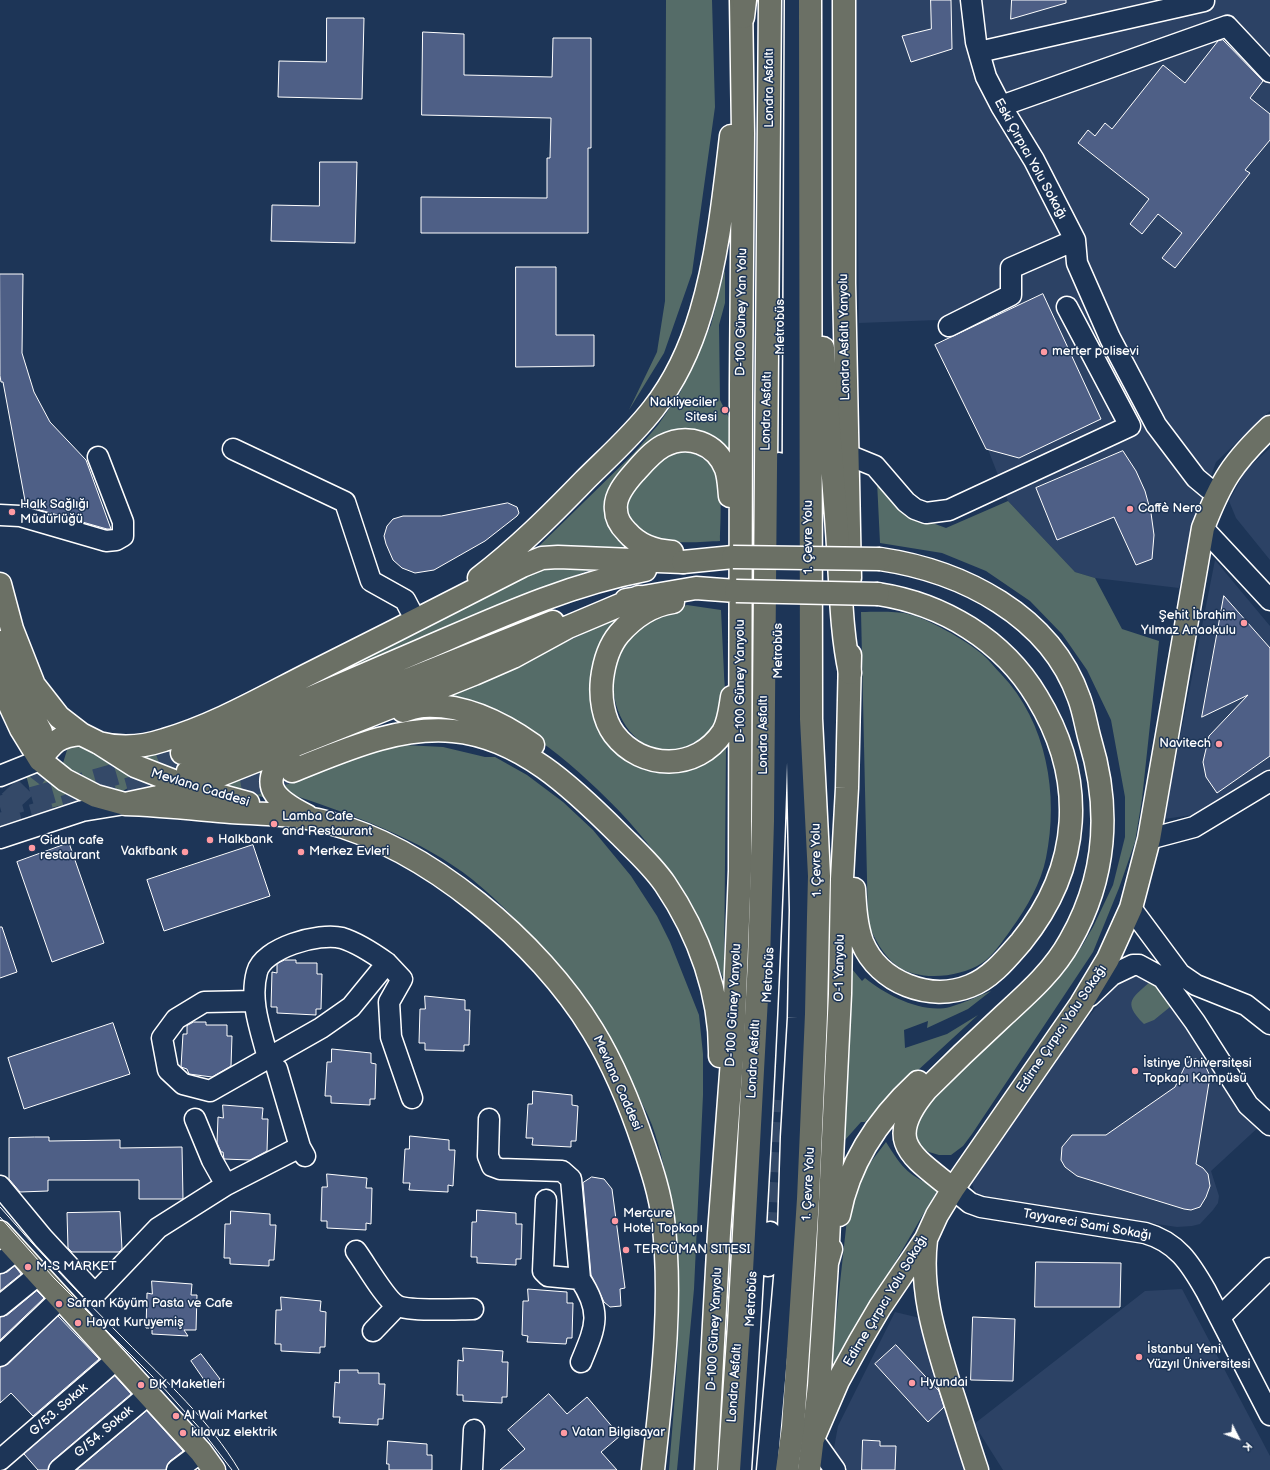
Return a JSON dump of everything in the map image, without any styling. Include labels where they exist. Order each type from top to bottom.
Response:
[{"type":"main road","name":"Londra Asfaltı","points":[[729,1470],[759,976],[763,829],[770,0]]},
{"type":"main road","points":[[810,0],[810,250],[819,296],[844,646],[850,673]]},
{"type":"main road","name":"Londra Asfaltı Yanyolu","points":[[844,0],[844,275],[851,542],[850,673]]},
{"type":"main road","points":[[445,604],[489,570],[569,497],[633,432],[653,409],[668,386],[691,340],[701,313],[709,282],[724,189],[735,100],[742,85],[743,6]]},
{"type":"main road","name":"D-100 Güney Yan Yolu","points":[[737,548],[742,85]]},
{"type":"main road","name":"1. Çevre Yolu","points":[[788,1470],[799,1346],[817,1007],[818,876],[811,719],[810,250]]},
{"type":"main road","name":"Edirne Çırpıcı Yolu Sokağı","points":[[813,1439],[838,1381],[860,1341],[926,1239],[937,1214],[1081,1004],[1108,959],[1131,908],[1149,839],[1206,522],[1218,492],[1234,464],[1246,450],[1270,428]]},
{"type":"main road","points":[[737,548],[728,477],[720,458],[703,443],[690,440],[675,441],[663,446],[653,453],[626,482],[618,497],[615,510],[618,521],[632,538],[643,546],[660,551],[737,548],[880,559],[901,562],[937,572],[984,592],[1017,614],[1049,647],[1072,682],[1080,698],[1102,791],[1103,819],[1101,849],[1090,895],[1070,941],[1057,961],[1037,984],[926,1090],[914,1104],[906,1120],[904,1130],[905,1142],[912,1154],[953,1189]]},
{"type":"main road","points":[[125,804],[187,770],[526,606],[573,588],[610,577],[683,562],[737,548]]},
{"type":"main road","name":"D-100 Güney Yanyolu","points":[[706,1470],[719,1233],[733,1047],[740,872],[741,659],[737,548]]},
{"type":"main road","points":[[40,760],[56,740],[67,735],[90,738],[110,746],[131,747],[164,740],[190,731],[285,686],[522,566],[542,558],[558,557],[683,562]]},
{"type":"main road","name":"Mevlana Caddesi","points":[[0,584],[12,629],[34,685],[52,711],[90,738],[135,766],[187,770],[244,802],[287,816]]},
{"type":"main road","points":[[187,770],[520,634],[578,613],[639,597],[696,588],[736,591],[878,594],[913,601],[942,612],[976,631],[998,649],[1016,668],[1034,691],[1060,741],[1069,775],[1072,815],[1071,837],[1060,875],[1046,906],[1028,933],[992,973],[972,986],[953,991],[934,992],[902,983],[877,965],[863,942],[856,916],[851,814],[846,788]]},
{"type":"main road","points":[[736,591],[710,598],[667,603],[647,611],[625,627],[616,638],[608,652],[603,670],[601,695],[607,718],[614,734],[639,755],[651,760],[673,762],[696,757],[712,746],[723,732],[728,720],[741,659]]},
{"type":"main road","points":[[187,770],[293,747],[474,674],[513,656],[568,627],[639,597]]},
{"type":"main road","points":[[0,642],[13,679],[41,732]]},
{"type":"main road","name":"O-1 Yanyolu","points":[[827,1263],[836,1081],[850,673]]},
{"type":"main road","name":"Mevlana Caddesi","points":[[0,684],[21,729],[40,760],[65,780],[85,791],[106,800],[125,804],[287,816],[313,819],[350,829],[423,864],[452,884],[499,920],[548,970],[593,1031],[608,1060],[634,1114],[658,1192],[663,1220],[666,1256],[666,1317],[661,1394],[652,1470]]},
{"type":"main road","points":[[334,730],[423,706],[444,707],[484,717],[522,738],[570,773],[621,822],[665,884],[680,910],[698,946],[713,987],[718,1019],[720,1053],[717,1117],[719,1233]]},
{"type":"main road","points":[[292,772],[381,738],[428,731],[452,731],[478,734],[512,748],[547,770],[589,804],[650,864]]},
{"type":"main road","points":[[293,747],[274,769],[271,776],[272,784],[280,799],[313,819]]},
{"type":"main road","points":[[125,804],[134,796],[139,787],[138,773],[135,766]]},
{"type":"main road","points":[[809,1470],[819,1386],[827,1263],[836,1235],[845,1191],[855,1164],[886,1115],[906,1093],[962,1044],[1000,1019]]},
{"type":"main road","points":[[0,1232],[8,1257],[38,1275],[149,1394],[201,1452],[214,1470]]},
{"type":"main road","points":[[926,1239],[924,1266],[928,1310],[977,1470]]},
{"type":"main road","points":[[891,1291],[908,1287],[920,1296],[928,1310]]},
{"type":"main road","points":[[692,1470],[709,1435]]},
{"type":"street","name":"Metrobüs","points":[[741,1470],[759,1184],[772,910],[778,716],[780,0]]},
{"type":"street","points":[[767,1470],[788,1233],[791,1136],[798,1018],[800,910],[792,629],[795,0]]},
{"type":"street","name":"Eski Çırpıcı Yolu Sokağı","points":[[971,0],[976,42],[986,77],[1001,106],[1034,160],[1075,240],[1078,263],[1110,338],[1156,425],[1196,478],[1208,488],[1218,492]]},
{"type":"street","points":[[978,52],[1204,1]]},
{"type":"street","points":[[1001,106],[1227,26],[1270,72]]},
{"type":"street","points":[[949,326],[1012,295],[1011,268],[1075,240]]},
{"type":"street","points":[[848,455],[875,466],[906,502],[926,513],[949,510],[1130,426],[1067,307]]},
{"type":"street","points":[[232,449],[346,502],[371,581],[405,600],[415,619]]},
{"type":"street","points":[[0,515],[20,516],[106,541],[120,539],[123,536],[123,522],[98,457]]},
{"type":"street","points":[[1206,522],[1270,580]]},
{"type":"street","points":[[1206,522],[1270,600]]},
{"type":"street","points":[[0,776],[40,760]]},
{"type":"street","points":[[1149,839],[1194,828],[1270,781]]},
{"type":"street","points":[[0,838],[82,812],[125,804]]},
{"type":"street","points":[[1131,908],[1180,974],[1196,985],[1246,1005],[1270,1024]]},
{"type":"street","points":[[0,1186],[43,1238],[96,1294],[158,1228],[226,1186],[302,1151],[254,1001],[257,971],[271,953],[309,939],[340,938],[363,947],[387,962],[402,979],[389,1002],[391,1037],[412,1098]]},
{"type":"street","points":[[254,1001],[204,1002],[176,1019],[162,1038],[168,1070],[184,1084],[210,1091],[273,1064],[351,1007],[387,962]]},
{"type":"street","points":[[1081,1004],[1112,975],[1133,965],[1139,965],[1163,978],[1195,1022],[1248,1105],[1270,1125]]},
{"type":"street","points":[[195,1119],[212,1160],[226,1186]]},
{"type":"street","points":[[489,1119],[488,1156],[492,1166],[500,1169],[562,1171],[571,1179],[580,1279],[596,1311],[592,1335],[581,1362]]},
{"type":"street","name":"Tayyareci Sami Sokağı","points":[[953,1189],[970,1203],[981,1207],[1145,1233],[1160,1237],[1172,1246],[1186,1260],[1195,1272],[1220,1317],[1270,1416]]},
{"type":"street","points":[[546,1200],[543,1271],[548,1276],[580,1279]]},
{"type":"street","points":[[753,1470],[770,1232]]},
{"type":"street","points":[[356,1251],[386,1294],[397,1306],[414,1309],[473,1309]]},
{"type":"street","points":[[1220,1317],[1270,1268]]},
{"type":"street","points":[[0,1306],[38,1275]]},
{"type":"street","points":[[0,1356],[60,1299]]},
{"type":"street","points":[[373,1331],[397,1306]]},
{"type":"street","name":"G/53. Sokak","points":[[0,1460],[117,1359]]},
{"type":"street","name":"G/54. Sokak","points":[[59,1470],[149,1394]]},
{"type":"street","points":[[472,1470],[474,1430]]},
{"type":"street","points":[[813,1439],[835,1470]]},
{"type":"street","points":[[177,1470],[201,1452]]},
{"type":"shaded area","points":[[855,0],[1270,0],[1270,411],[1216,462],[1201,503],[1179,588],[1095,578],[1075,572],[1008,501],[938,320],[859,323]]},
{"type":"shaded area","points":[[1270,448],[1270,560],[1236,518],[1229,501],[1246,470]]},
{"type":"shaded area","points":[[1215,560],[1270,626],[1270,769],[1199,814],[1164,819]]},
{"type":"shaded area","name":"İstinye Üniversitesi Topkapı Kampüsü","points":[[1135,970],[1149,976],[1263,1123],[1211,1171],[1219,1196],[1218,1203],[1200,1224],[1177,1227],[979,1198],[975,1193],[971,1180],[1081,1026],[1107,994]]},
{"type":"shaded area","name":"İstanbul Yeni Yüzyıl Üniversitesi","points":[[1182,1289],[1270,1456],[1270,1470],[1003,1470],[974,1424],[1145,1291]]},
{"type":"shaded area","points":[[895,1312],[920,1318],[966,1470],[830,1470],[838,1426]]},
{"type":"green space","points":[[666,0],[712,0],[715,107],[692,273],[664,353],[629,410],[657,352],[665,301]]},
{"type":"green space","points":[[725,269],[725,303],[719,325],[720,400],[730,420],[730,452],[721,443],[676,434],[608,512],[610,524],[614,533],[619,542],[628,551],[540,549],[538,547],[634,453],[658,425],[680,393],[711,325]]},
{"type":"green space","points":[[690,452],[703,458],[714,470],[720,489],[720,541],[666,541],[655,539],[638,532],[632,525],[625,511],[629,495],[659,462],[676,453]]},
{"type":"green space","points":[[877,481],[908,514],[946,528],[1008,501],[1075,572],[1095,578],[1122,629],[1159,641],[1142,799],[1135,842],[1119,888],[1093,952],[972,1134],[963,1146],[951,1155],[939,1155],[929,1152],[919,1146],[916,1137],[916,1126],[928,1098],[1043,995],[1064,972],[1082,946],[1113,885],[1125,837],[1125,797],[1111,720],[1087,670],[1062,634],[1030,601],[986,571],[942,553],[880,543]]},
{"type":"green space","points":[[537,567],[599,567],[517,598],[356,668],[274,701]]},
{"type":"green space","points":[[687,605],[721,610],[725,695],[720,713],[714,725],[706,735],[693,743],[666,750],[643,743],[625,725],[615,700],[614,672],[624,644],[648,620]]},
{"type":"green space","points":[[861,612],[898,612],[916,616],[967,643],[982,654],[1017,693],[1029,714],[1039,737],[1046,760],[1050,785],[1050,834],[1041,877],[1023,912],[998,947],[982,963],[962,972],[950,975],[927,976],[915,974],[905,970],[891,961],[883,951],[868,923]]},
{"type":"green space","points":[[617,618],[600,652],[612,746],[630,763],[643,769],[669,773],[681,772],[693,768],[716,755],[726,746],[724,980],[700,925],[672,877],[638,832],[597,789],[559,756],[518,727],[435,699],[528,660]]},
{"type":"green space","points":[[81,745],[127,773],[130,779],[128,788],[119,791],[106,788],[88,781],[72,772],[63,763],[67,750],[72,746]]},
{"type":"green space","points":[[404,745],[443,747],[485,757],[495,757],[527,775],[563,802],[593,830],[631,876],[657,916],[670,942],[699,1015],[703,1054],[703,1095],[694,1289],[677,1470],[669,1470],[677,1370],[679,1304],[676,1237],[666,1174],[661,1154],[648,1115],[637,1094],[575,993],[561,973],[526,930],[484,889],[453,865],[409,840],[339,811],[291,794],[283,785],[282,773]]},
{"type":"green space","points":[[177,746],[189,779],[142,757],[143,755]]},
{"type":"green space","points":[[264,766],[262,786],[263,797],[234,791],[220,786]]},
{"type":"green space","points":[[34,772],[79,801],[47,809],[41,788],[30,790],[26,775]]},
{"type":"green space","points":[[852,969],[862,981],[865,978],[883,991],[905,1002],[928,1008],[950,1007],[991,991],[968,1009],[927,1028],[928,1021],[904,1030],[905,1048],[947,1034],[978,1015],[891,1095],[865,1122],[861,1122],[845,1140]]},
{"type":"green space","points":[[1152,980],[1166,997],[1170,1007],[1154,1020],[1144,1024],[1137,1016],[1131,1005],[1135,996]]},
{"type":"green space","points":[[886,1142],[902,1166],[913,1175],[938,1189],[833,1368],[831,1365],[847,1219],[858,1185],[867,1167]]},
{"type":"building","points":[[931,0],[951,0],[952,49],[911,62],[902,36],[931,29]]},
{"type":"building","points":[[1012,0],[1066,0],[1066,3],[1011,19]]},
{"type":"building","points":[[327,18],[364,18],[362,99],[278,97],[279,61],[326,62]]},
{"type":"building","points":[[423,32],[464,34],[464,75],[552,77],[553,38],[591,38],[591,148],[588,148],[588,233],[421,233],[421,197],[547,198],[547,158],[550,158],[551,118],[422,115]]},
{"type":"building","points":[[1223,40],[1263,81],[1250,98],[1270,114],[1270,140],[1245,170],[1250,173],[1175,268],[1162,258],[1182,233],[1158,214],[1142,234],[1130,224],[1149,199],[1078,143],[1088,130],[1095,136],[1105,123],[1112,129],[1163,65],[1185,83],[1218,41]]},
{"type":"building","points":[[320,162],[357,162],[355,243],[271,241],[272,205],[319,206]]},
{"type":"building","points":[[516,267],[556,267],[556,335],[594,335],[594,366],[516,367]]},
{"type":"building","points":[[0,274],[23,274],[22,353],[34,392],[50,422],[86,460],[111,529],[26,506],[3,382],[1,382],[0,376]]},
{"type":"building","points":[[1043,294],[1101,419],[1019,458],[986,449],[935,345]]},
{"type":"building","points":[[1123,451],[1136,471],[1145,491],[1151,513],[1154,535],[1152,559],[1136,565],[1114,517],[1057,540],[1036,488]]},
{"type":"building","points":[[508,503],[517,507],[519,513],[517,516],[485,541],[434,570],[415,573],[402,568],[393,560],[386,544],[384,536],[387,526],[393,519],[403,516],[441,516]]},
{"type":"building","points":[[1224,596],[1270,648],[1270,756],[1217,793],[1206,777],[1203,762],[1209,736],[1248,695],[1202,717]]},
{"type":"building","points":[[69,843],[104,943],[52,962],[17,862]]},
{"type":"building","points":[[253,845],[270,896],[164,931],[147,880]]},
{"type":"building","points":[[0,927],[2,927],[17,972],[0,978]]},
{"type":"building","points":[[285,960],[296,960],[296,963],[317,963],[317,974],[322,974],[321,1009],[316,1009],[316,1015],[277,1013],[277,1007],[271,1007],[272,972],[277,973],[277,964]]},
{"type":"building","points":[[425,996],[465,1000],[465,1010],[470,1010],[469,1045],[464,1045],[464,1051],[425,1050],[425,1043],[419,1043],[420,1009],[425,1009]]},
{"type":"building","points":[[194,1022],[206,1022],[206,1025],[227,1025],[227,1036],[232,1036],[231,1066],[212,1077],[189,1074],[187,1069],[181,1067],[183,1034],[187,1034],[187,1026]]},
{"type":"building","points":[[113,1023],[130,1074],[24,1109],[8,1058]]},
{"type":"building","points":[[332,1049],[371,1053],[371,1063],[376,1064],[375,1099],[370,1099],[370,1105],[331,1103],[331,1096],[325,1096],[327,1062],[331,1062]]},
{"type":"building","points":[[1196,1059],[1204,1063],[1210,1076],[1196,1164],[1203,1168],[1208,1174],[1210,1186],[1200,1207],[1191,1210],[1184,1209],[1077,1176],[1065,1167],[1061,1160],[1062,1147],[1072,1135],[1106,1135],[1175,1087],[1186,1064],[1191,1060]]},
{"type":"building","points":[[533,1091],[572,1095],[572,1105],[578,1106],[576,1141],[571,1141],[571,1147],[532,1145],[533,1138],[526,1138],[528,1104],[532,1104]]},
{"type":"building","points":[[223,1105],[263,1108],[262,1119],[268,1119],[267,1151],[250,1160],[224,1159],[223,1152],[221,1152],[217,1143],[218,1117],[223,1118]]},
{"type":"building","points":[[410,1136],[449,1140],[449,1150],[455,1150],[453,1186],[448,1185],[448,1192],[409,1190],[410,1183],[403,1183],[405,1149],[409,1149]]},
{"type":"building","points":[[49,1137],[49,1141],[120,1140],[120,1148],[182,1147],[183,1199],[139,1199],[139,1180],[48,1180],[48,1191],[20,1192],[9,1179],[9,1138]]},
{"type":"building","points":[[327,1174],[367,1178],[366,1188],[372,1188],[371,1224],[366,1223],[366,1230],[327,1228],[327,1221],[321,1221],[322,1187],[327,1187]]},
{"type":"building","points":[[592,1177],[604,1179],[612,1189],[625,1288],[620,1289],[621,1306],[610,1307],[604,1302],[591,1275],[583,1183]]},
{"type":"building","points":[[477,1210],[516,1213],[516,1224],[522,1224],[521,1259],[516,1259],[516,1265],[477,1263],[477,1257],[471,1257],[472,1222],[476,1222]]},
{"type":"building","points":[[231,1211],[270,1214],[270,1225],[276,1225],[274,1260],[269,1260],[269,1266],[230,1264],[230,1258],[224,1258],[225,1224],[230,1224]]},
{"type":"building","points":[[120,1212],[122,1249],[119,1252],[72,1252],[68,1248],[67,1213]]},
{"type":"building","points":[[1036,1262],[1121,1263],[1120,1307],[1035,1307]]},
{"type":"building","points":[[15,1266],[21,1274],[0,1291],[0,1274],[7,1272]]},
{"type":"building","points":[[152,1281],[192,1284],[191,1295],[197,1295],[196,1330],[184,1330],[188,1336],[152,1334],[152,1328],[146,1328],[147,1293],[152,1294]]},
{"type":"building","points":[[528,1289],[567,1292],[567,1303],[573,1303],[572,1338],[567,1338],[566,1344],[527,1342],[528,1336],[522,1335],[523,1301],[528,1301]]},
{"type":"building","points":[[37,1291],[44,1298],[0,1340],[0,1317],[7,1315]]},
{"type":"building","points":[[281,1297],[321,1301],[320,1311],[326,1312],[325,1347],[320,1347],[320,1353],[281,1351],[281,1344],[275,1344],[276,1310],[281,1310]]},
{"type":"building","points":[[58,1316],[99,1359],[33,1416],[11,1393],[0,1403],[0,1367],[8,1364]]},
{"type":"building","points":[[973,1317],[1015,1319],[1013,1381],[971,1380]]},
{"type":"building","name":"Hyundai","points":[[896,1345],[939,1391],[944,1407],[928,1422],[875,1364]]},
{"type":"building","points":[[463,1348],[503,1351],[502,1362],[508,1362],[507,1397],[502,1397],[502,1403],[463,1401],[463,1395],[457,1395],[458,1360],[463,1361]]},
{"type":"building","points":[[201,1354],[220,1379],[209,1387],[191,1361]]},
{"type":"building","points":[[340,1370],[358,1370],[358,1373],[379,1373],[379,1384],[385,1384],[383,1419],[378,1419],[378,1425],[339,1423],[340,1417],[333,1417],[335,1382],[339,1383]]},
{"type":"building","points":[[115,1376],[131,1394],[52,1461],[48,1470],[38,1470],[24,1454]]},
{"type":"building","name":"Vatan Bilgisayar","points":[[549,1394],[567,1414],[587,1397],[620,1436],[601,1452],[617,1470],[500,1470],[525,1449],[508,1430]]},
{"type":"building","points":[[147,1411],[183,1451],[170,1461],[166,1470],[77,1470]]},
{"type":"building","points":[[863,1440],[880,1441],[880,1446],[896,1446],[895,1470],[862,1470]]},
{"type":"building","points":[[388,1441],[427,1444],[427,1455],[432,1455],[432,1470],[389,1470],[389,1464],[387,1464]]},
{"type":"tunnel","points":[[9,802],[34,777],[41,761],[43,743]]},
{"type":"tunnel","points":[[0,807],[148,765],[182,753]]},
{"type":"tunnel","points":[[209,794],[243,788],[289,772]]},
{"type":"tunnel","points":[[0,824],[178,775]]},
{"type":"tunnel","points":[[770,1232],[778,1100]]},
{"type":"tram line","points":[[0,1207],[77,1291],[201,1418],[215,1435],[239,1470]]},
{"type":"tram line","points":[[0,1217],[54,1278],[161,1385],[203,1432],[232,1470]]},
{"type":"place","name":"merter polisevi","points":[[1044,352]]},
{"type":"place","name":"Nakliyeciler Sitesi","points":[[725,410]]},
{"type":"place","name":"Caffè Nero","points":[[1130,509]]},
{"type":"place","name":"Halk Sağlığı Müdürlüğü","points":[[12,512]]},
{"type":"place","name":"Şehit İbrahim Yılmaz Anaokulu","points":[[1244,623]]},
{"type":"place","name":"Navitech","points":[[1219,744]]},
{"type":"place","name":"Lamba Cafe and Restaurant","points":[[274,824]]},
{"type":"place","name":"Halkbank","points":[[210,840]]},
{"type":"place","name":"Gidun cafe restaurant","points":[[32,848]]},
{"type":"place","name":"Vakıfbank","points":[[185,852]]},
{"type":"place","name":"Merkez Evleri","points":[[301,852]]},
{"type":"place","name":"İstinye Üniversitesi Topkapı Kampüsü","points":[[1135,1071]]},
{"type":"place","name":"Mercure Hotel Topkapı","points":[[615,1221]]},
{"type":"place","name":"TERCÜMAN SITESI","points":[[626,1250]]},
{"type":"place","name":"M-S MARKET","points":[[28,1267]]},
{"type":"place","name":"Safran Köyüm Pasta ve Cafe","points":[[59,1304]]},
{"type":"place","name":"Hayat Kuruyemiş","points":[[78,1323]]},
{"type":"place","name":"İstanbul Yeni Yüzyıl Üniversitesi","points":[[1139,1357]]},
{"type":"place","name":"Hyundai","points":[[912,1383]]},
{"type":"place","name":"DK Maketleri","points":[[141,1385]]},
{"type":"place","name":"Al Wali Market","points":[[176,1416]]},
{"type":"place","name":"kılavuz elektrik","points":[[183,1433]]},
{"type":"place","name":"Vatan Bilgisayar","points":[[564,1433]]}]
